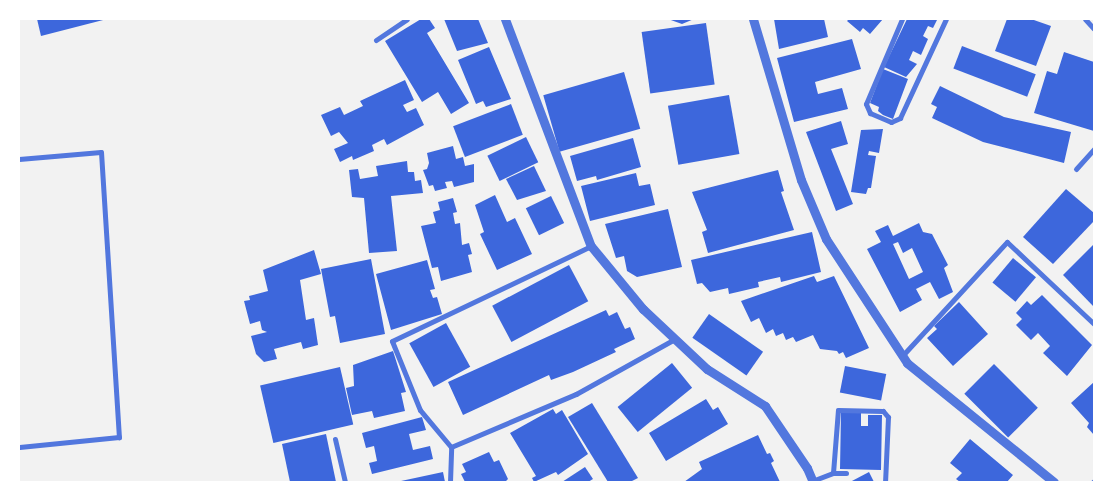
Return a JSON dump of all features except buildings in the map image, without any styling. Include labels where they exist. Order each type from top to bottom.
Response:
[{"type":"street","points":[[376,40],[407,19]]},
{"type":"street","points":[[505,19],[590,246],[644,309],[675,339],[708,369],[765,406],[813,482],[833,473],[846,473]]},
{"type":"street","points":[[753,19],[801,180],[826,239],[902,356],[907,363],[1054,482]]},
{"type":"street","points":[[902,19],[866,104],[870,114],[891,122],[900,118],[946,19]]},
{"type":"street","points":[[1085,19],[1094,29]]},
{"type":"street","points":[[1076,169],[1094,149]]},
{"type":"street","points":[[19,159],[101,152],[118,437],[19,447]]},
{"type":"street","points":[[902,356],[1007,242],[1094,324]]},
{"type":"street","points":[[450,482],[451,447],[420,410],[392,341],[590,246]]},
{"type":"street","points":[[451,447],[576,394],[675,339]]},
{"type":"street","points":[[833,473],[838,410],[883,411],[888,417],[885,482]]},
{"type":"street","points":[[335,439],[345,482]]}]
